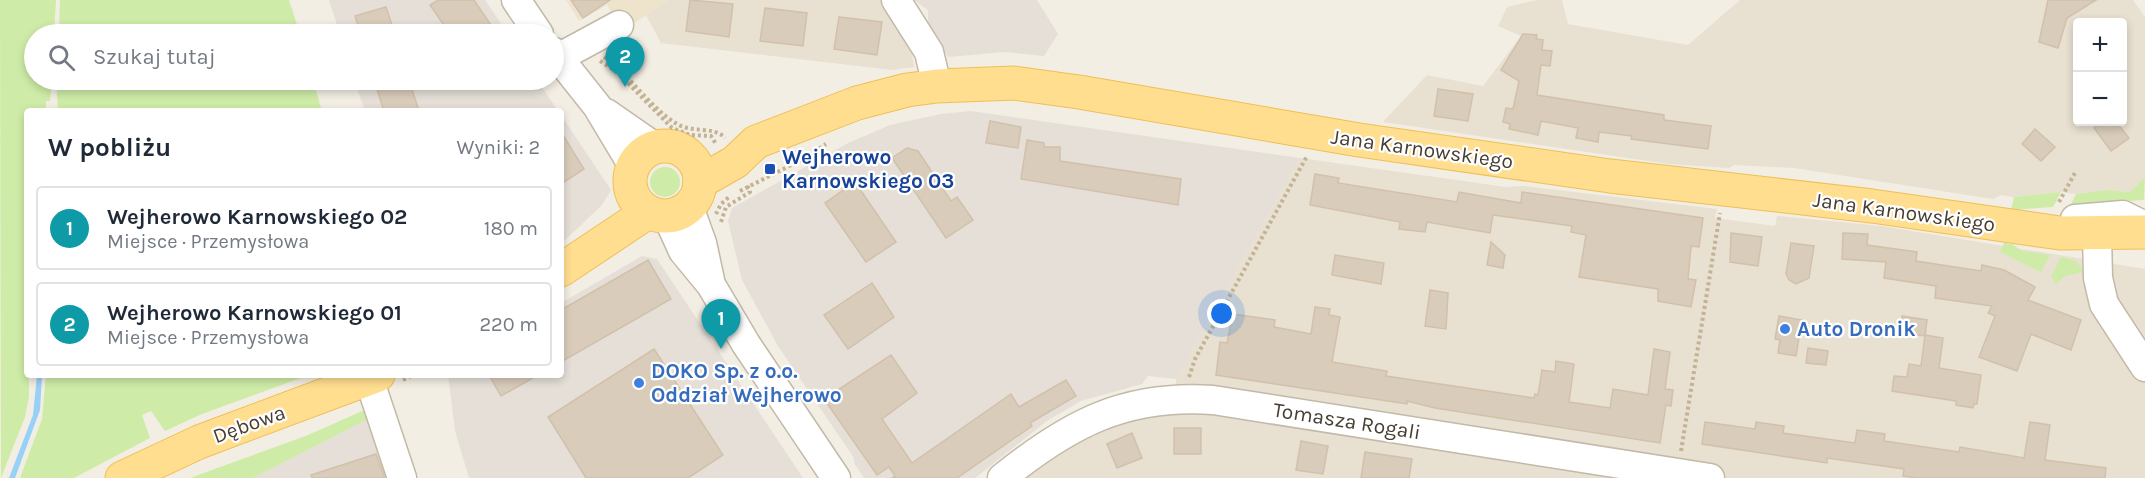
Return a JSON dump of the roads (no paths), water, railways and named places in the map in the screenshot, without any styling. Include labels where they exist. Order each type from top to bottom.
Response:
[{"type":"main road","name":"Jana Karnowskiego","points":[[674,184],[727,144],[857,103],[907,90],[937,86],[969,83],[1025,84],[1315,133],[1610,176],[1872,206],[2056,223],[2097,235],[2142,230]]},
{"type":"main road","points":[[564,268],[674,184]]},
{"type":"main road","name":"Dębowa","points":[[122,478],[207,438],[370,378]]},
{"type":"street","points":[[516,0],[532,24]]},
{"type":"street","points":[[896,0],[929,52],[937,86]]},
{"type":"street","points":[[619,25],[567,50],[597,106],[674,184],[702,243],[711,285],[746,344],[836,478]]},
{"type":"street","points":[[2056,223],[2061,220],[2123,215],[2142,230]]},
{"type":"street","points":[[2097,235],[2098,278],[2104,304],[2145,367]]},
{"type":"street","points":[[373,378],[402,478]]},
{"type":"street","name":"Tomasza Rogali","points":[[1002,478],[1082,423],[1140,403],[1185,398],[1213,400],[1677,475],[1710,478]]},
{"type":"water","points":[[37,378],[42,378],[40,410],[15,478],[9,478],[33,415]]},
{"type":"place","name":"Wejherowo Karnowskiego 01","points":[[625,87]]},
{"type":"place","name":"Wejherowo Karnowskiego 03","points":[[770,169]]},
{"type":"place","name":"Auto Dronik","points":[[1785,329]]},
{"type":"place","name":"Wejherowo Karnowskiego 02","points":[[721,349]]},
{"type":"place","name":"DOKO Sp. z o.o. Oddział Wejherowo","points":[[639,383]]}]
